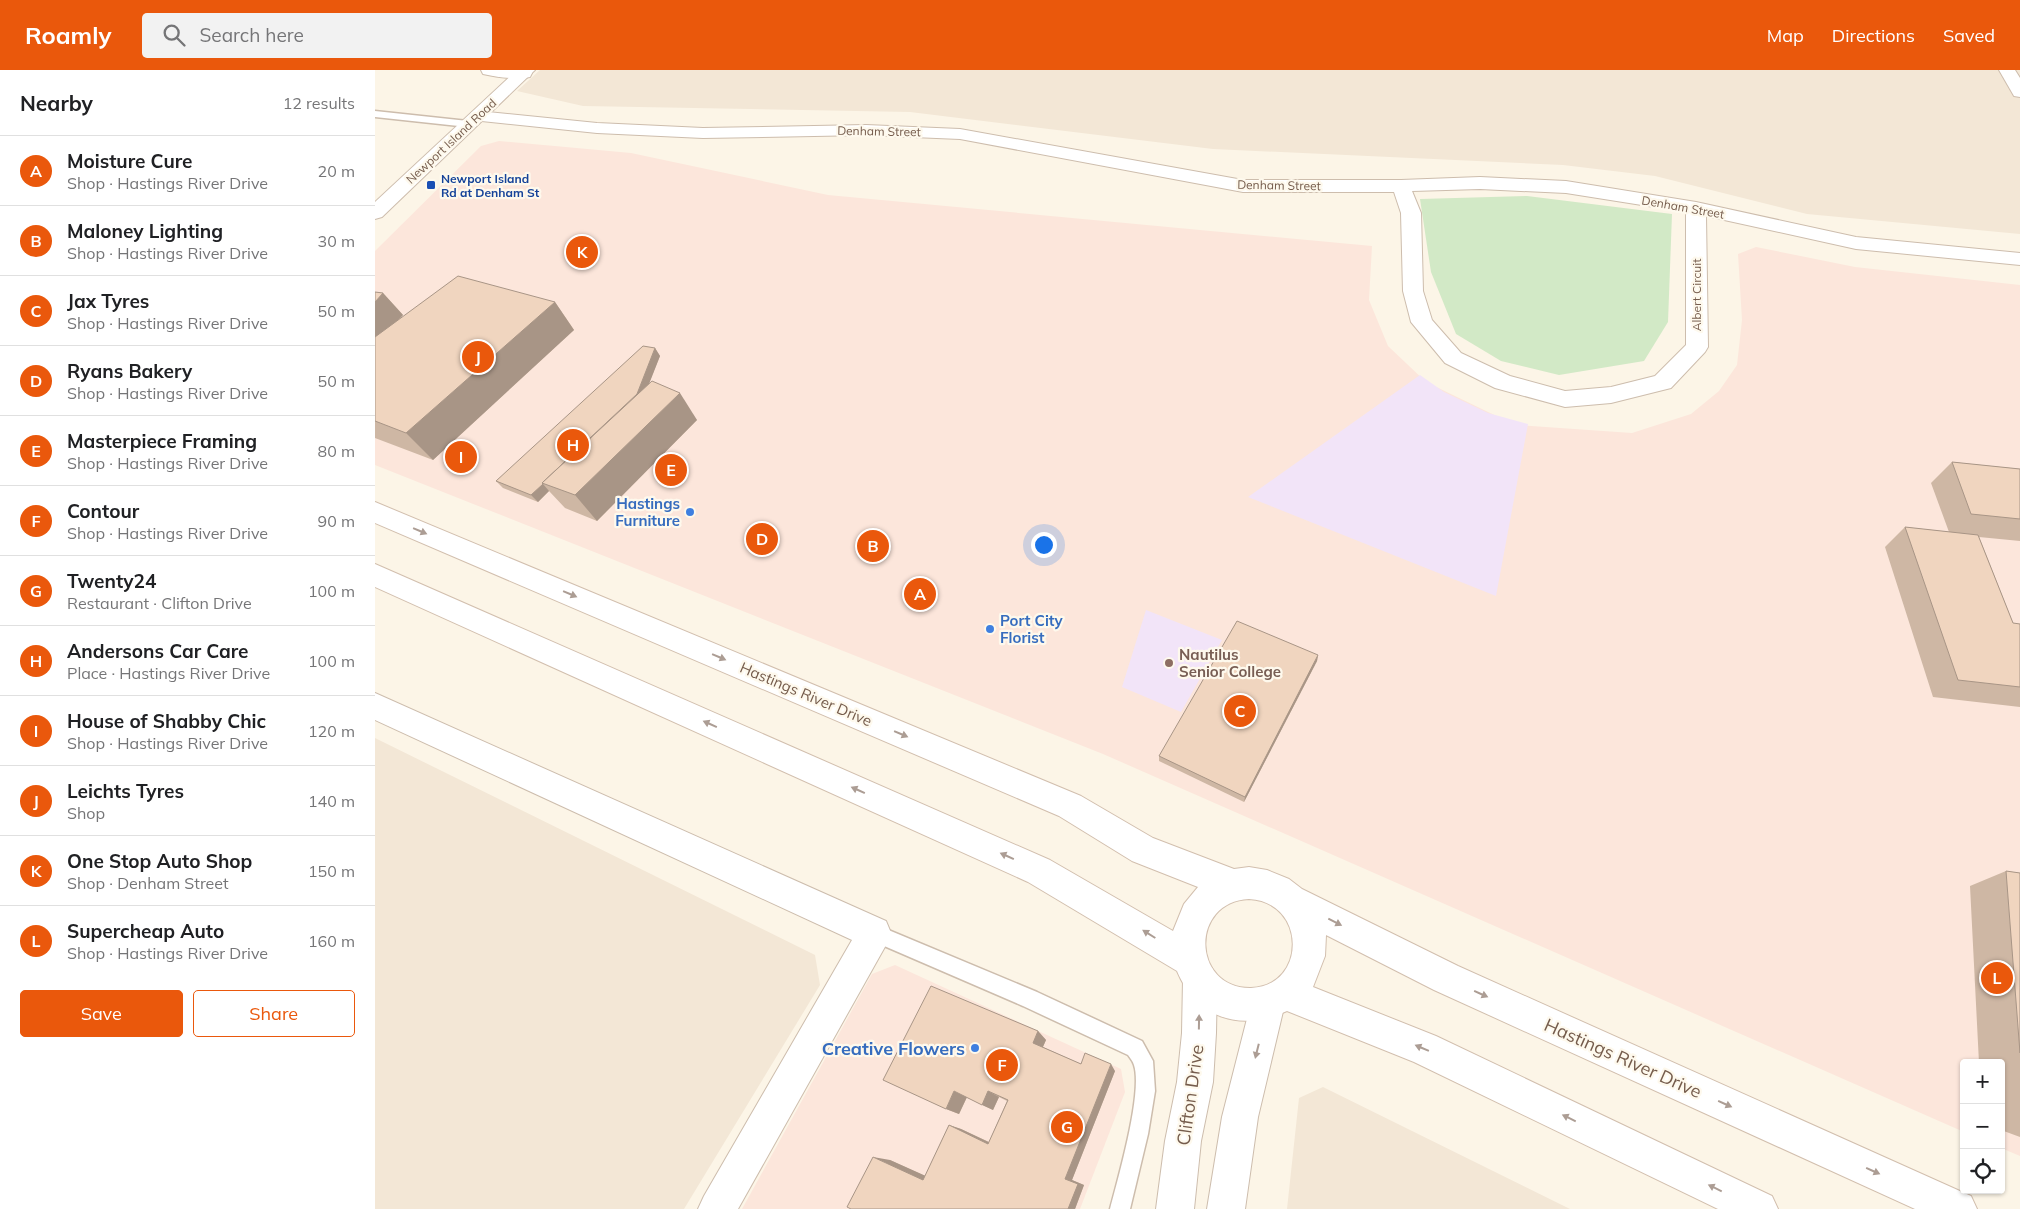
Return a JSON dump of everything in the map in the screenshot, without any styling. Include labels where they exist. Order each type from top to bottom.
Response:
[{"type":"street","points":[[489,70],[525,72]]},
{"type":"street","points":[[2007,70],[2020,92]]},
{"type":"street","name":"Newport Island Road","points":[[375,213],[525,72]]},
{"type":"street","name":"Denham Street","points":[[473,120],[703,133],[866,130],[960,134],[1243,186],[1401,186],[1480,183],[1566,187],[1696,208],[1856,243],[2020,259]]},
{"type":"street","name":"Albert Circuit","points":[[1401,186],[1411,213],[1413,291],[1422,322],[1453,358],[1503,382],[1565,399],[1611,395],[1663,382],[1697,347],[1696,208]]},
{"type":"street","name":"Hastings River Drive","points":[[375,512],[1070,806],[1143,850],[1232,884]]},
{"type":"street","points":[[375,575],[1039,871],[1196,970],[1217,995],[1245,1006],[1278,999],[1425,1048],[1759,1209]]},
{"type":"street","points":[[375,706],[874,933],[717,1209]]},
{"type":"street","points":[[1196,970],[1189,929],[1197,909],[1211,894],[1232,884],[1252,882],[1274,888],[1291,900],[1304,918],[1310,939],[1310,953],[1304,973],[1278,999],[1240,1117],[1226,1209]]},
{"type":"street","name":"Hastings River Drive","points":[[1291,900],[1446,978],[1958,1209]]},
{"type":"street","name":"Clifton Drive","points":[[1175,1209],[1183,1141],[1195,1082],[1196,970]]},
{"type":"lane","points":[[375,114],[473,120]]},
{"type":"lane","points":[[874,933],[1030,998],[1135,1048],[1143,1062],[1144,1094],[1127,1184],[1120,1209]]},
{"type":"shaded area","points":[[540,70],[2020,70],[2020,234],[1807,214],[1655,176],[1563,165],[1213,149],[910,112],[583,106],[517,91]]},
{"type":"shaded area","points":[[499,141],[631,153],[828,195],[1372,246],[1369,300],[1388,346],[1426,382],[1515,425],[1632,433],[1691,414],[1719,391],[1737,365],[1742,320],[1738,254],[1756,247],[1855,267],[2020,285],[2020,1156],[2005,1150],[2005,1059],[1960,1059],[1960,1130],[1103,754],[375,465],[375,251],[481,146]]},
{"type":"shaded area","points":[[1420,375],[1444,392],[1488,413],[1528,424],[1496,596],[1248,497]]},
{"type":"shaded area","name":"Nautilus Senior College","points":[[1146,610],[1222,640],[1181,712],[1122,687]]},
{"type":"shaded area","points":[[375,738],[815,955],[820,985],[684,1209],[375,1209]]},
{"type":"shaded area","points":[[895,965],[1121,1069],[1125,1092],[1080,1209],[742,1209],[872,974]]},
{"type":"shaded area","points":[[1323,1087],[1570,1209],[1287,1209],[1299,1098]]},
{"type":"green space","points":[[1527,196],[1672,214],[1668,322],[1644,361],[1559,375],[1501,361],[1456,334],[1431,272],[1420,199]]},
{"type":"building","points":[[458,276],[555,302],[406,433],[375,421],[375,337]]},
{"type":"building","points":[[375,292],[383,293],[375,302]]},
{"type":"building","points":[[643,346],[655,348],[637,394],[543,484],[531,495],[496,481]]},
{"type":"building","points":[[652,381],[680,393],[575,495],[542,483]]},
{"type":"building","points":[[1952,462],[2020,469],[2020,519],[1971,514]]},
{"type":"building","points":[[1905,527],[1978,535],[2013,623],[2020,624],[2020,687],[1958,680]]},
{"type":"building","points":[[1237,621],[1318,655],[1245,797],[1159,756]]},
{"type":"building","points":[[2006,871],[2020,873],[2020,1053]]},
{"type":"building","points":[[931,986],[1038,1031],[1033,1043],[1081,1064],[1085,1053],[1111,1064],[1065,1179],[1078,1184],[1068,1209],[851,1209],[847,1207],[873,1157],[923,1180],[949,1125],[988,1144],[1008,1100],[988,1091],[982,1105],[954,1091],[946,1109],[883,1080]]},
{"type":"place","name":"Newport Island Rd at Denham St","points":[[431,185]]},
{"type":"place","name":"One Stop Auto Shop","points":[[582,252]]},
{"type":"place","name":"Leichts Tyres","points":[[478,357]]},
{"type":"place","name":"Andersons Car Care","points":[[573,445]]},
{"type":"place","name":"House of Shabby Chic","points":[[461,457]]},
{"type":"place","name":"Masterpiece Framing","points":[[671,470]]},
{"type":"place","name":"Hastings Furniture","points":[[690,512]]},
{"type":"place","name":"Ryans Bakery","points":[[762,539]]},
{"type":"place","name":"Maloney Lighting","points":[[873,546]]},
{"type":"place","name":"Moisture Cure","points":[[920,594]]},
{"type":"place","name":"Port City Florist","points":[[990,629]]},
{"type":"place","name":"Nautilus Senior College","points":[[1169,663]]},
{"type":"place","name":"Jax Tyres","points":[[1240,711]]},
{"type":"place","name":"Supercheap Auto","points":[[1997,978]]},
{"type":"place","name":"Creative Flowers","points":[[975,1048]]},
{"type":"place","name":"Contour","points":[[1002,1065]]},
{"type":"place","name":"Twenty24","points":[[1067,1127]]}]
